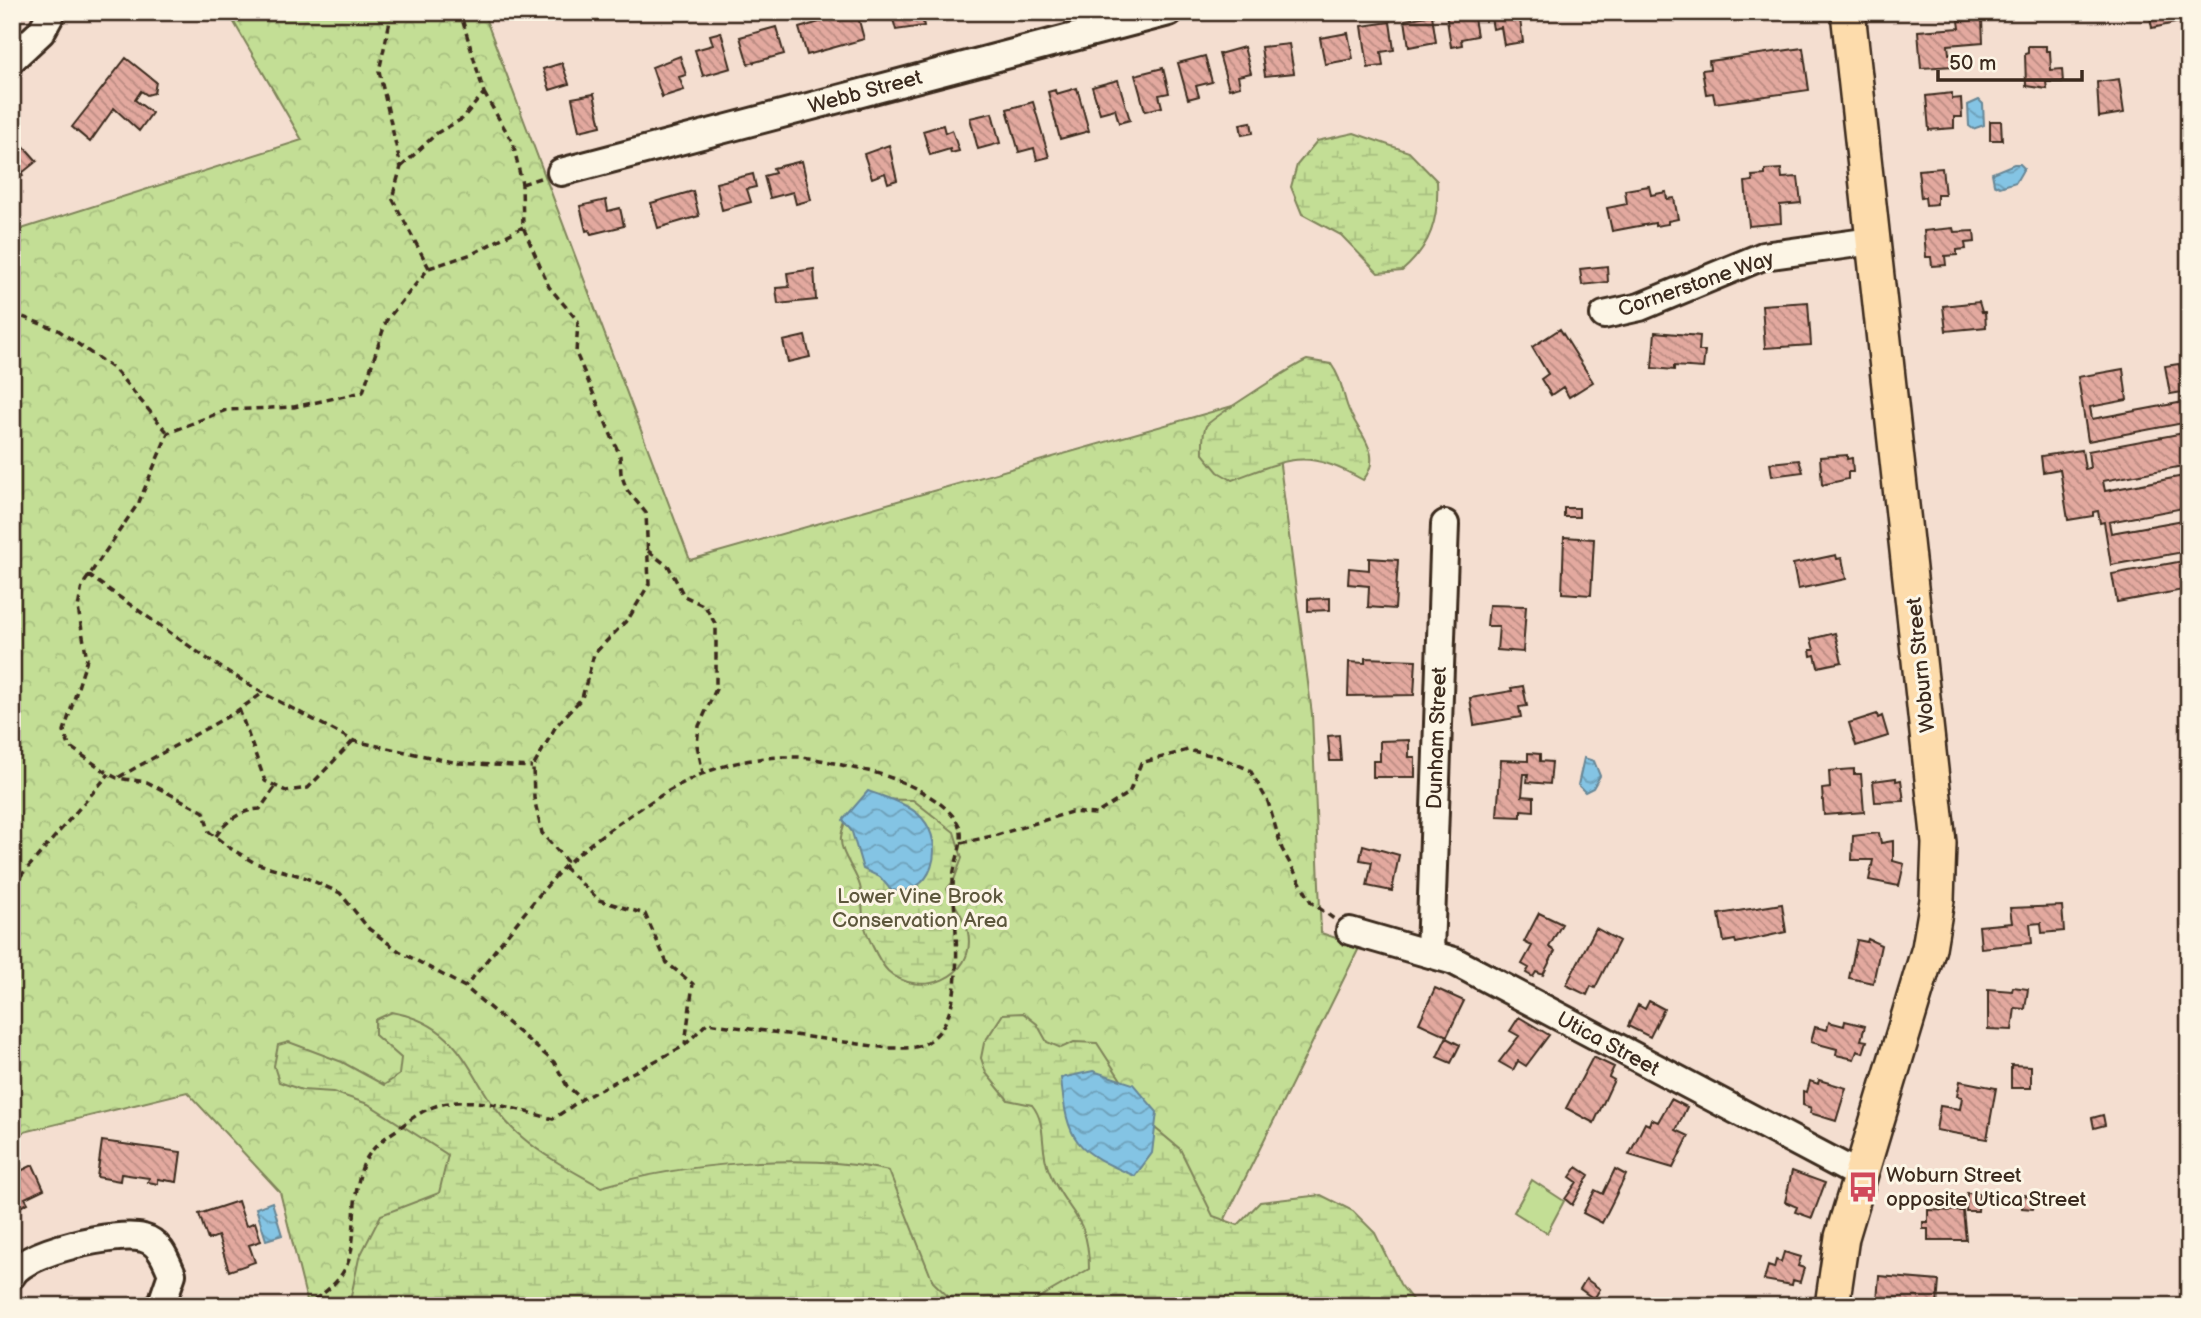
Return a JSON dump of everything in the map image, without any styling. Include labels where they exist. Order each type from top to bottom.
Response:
[{"type":"main road","name":"Woburn Street","points":[[1832,1306],[1837,1258],[1859,1175],[1923,975],[1937,900],[1939,843],[1918,630],[1848,12]]},
{"type":"street","points":[[12,59],[41,32],[52,12]]},
{"type":"street","name":"Webb Street","points":[[561,172],[1120,19],[1169,12]]},
{"type":"street","name":"Cornerstone Way","points":[[1604,315],[1640,307],[1763,256],[1872,241]]},
{"type":"street","name":"Dunham Street","points":[[1430,952],[1445,524]]},
{"type":"street","name":"Utica Street","points":[[1350,930],[1454,961],[1859,1175]]},
{"type":"street","points":[[12,1275],[16,1269],[39,1255],[124,1236],[145,1238],[162,1251],[172,1274],[159,1306]]},
{"type":"path","points":[[392,12],[379,71],[401,167],[393,198],[429,268]]},
{"type":"path","points":[[460,12],[484,93],[513,143],[522,184],[523,227],[549,287],[578,321],[576,353],[620,456],[621,474],[627,490],[646,513],[649,584],[629,618],[594,654],[582,698],[556,726],[533,767],[534,798],[542,833],[568,863]]},
{"type":"path","points":[[401,167],[436,133],[462,119],[484,93]]},
{"type":"path","points":[[523,227],[472,254],[429,268],[386,321],[363,392],[294,407],[226,410],[168,433],[139,502],[88,575],[78,608],[87,659],[64,731],[69,746],[109,774],[117,778],[147,782],[176,794],[204,812],[209,832],[255,863],[304,877],[340,893],[369,929],[399,951],[465,987],[554,1062],[567,1086],[582,1099]]},
{"type":"path","points":[[12,313],[58,330],[115,370],[168,433]]},
{"type":"path","points":[[648,551],[669,568],[684,596],[705,606],[716,625],[716,690],[699,726],[696,745],[703,773]]},
{"type":"path","points":[[88,575],[262,693],[354,741],[458,763],[533,767]]},
{"type":"path","points":[[117,778],[239,709],[262,693]]},
{"type":"path","points":[[239,709],[265,780],[286,791],[308,788],[354,741]]},
{"type":"path","points":[[960,843],[997,835],[1071,812],[1096,814],[1129,793],[1141,763],[1162,755],[1188,750],[1219,757],[1250,770],[1268,802],[1282,849],[1311,902],[1350,930]]},
{"type":"path","points":[[304,1306],[327,1292],[345,1272],[353,1248],[360,1174],[365,1161],[380,1142],[427,1109],[462,1103],[485,1104],[553,1119],[582,1099],[684,1046],[707,1023],[876,1047],[913,1049],[933,1039],[950,1014],[956,964],[953,867],[960,843],[960,828],[937,800],[877,773],[797,757],[759,759],[703,773],[627,818],[568,863],[465,987]]},
{"type":"path","points":[[12,886],[109,774]]},
{"type":"path","points":[[216,837],[223,826],[247,810],[260,809],[276,786]]},
{"type":"path","points":[[564,867],[599,900],[645,914],[667,962],[693,984],[684,1046]]},
{"type":"green space","name":"Lower Vine Brook Conservation Area","points":[[228,12],[483,12],[690,560],[1271,395],[1312,714],[1321,933],[1360,946],[1223,1223],[1374,1238],[1339,1306],[271,1306],[308,1305],[280,1192],[187,1092],[12,1135],[12,232],[302,140]]},
{"type":"green space","points":[[1354,133],[1409,152],[1437,181],[1436,208],[1431,231],[1420,252],[1402,271],[1378,273],[1341,235],[1302,214],[1291,187],[1297,165],[1317,141]]},
{"type":"green space","points":[[1307,360],[1331,364],[1337,374],[1351,415],[1370,451],[1369,470],[1363,480],[1326,463],[1311,460],[1283,462],[1232,480],[1218,472],[1203,454],[1206,426],[1254,392]]},
{"type":"green space","points":[[867,799],[913,800],[954,832],[962,858],[954,880],[947,889],[966,926],[968,948],[964,962],[943,980],[914,983],[900,979],[884,967],[869,938],[864,924],[860,886],[841,843],[842,830],[847,819]]},
{"type":"green space","points":[[392,1012],[419,1020],[440,1032],[468,1064],[505,1120],[523,1138],[601,1187],[669,1172],[745,1163],[820,1162],[889,1171],[933,1282],[956,1304],[963,1306],[349,1306],[359,1258],[381,1215],[439,1193],[448,1155],[368,1104],[333,1092],[302,1090],[279,1082],[274,1066],[278,1045],[289,1042],[342,1062],[384,1085],[399,1075],[401,1058],[375,1035],[375,1020]]},
{"type":"green space","points":[[1023,1013],[1037,1024],[1047,1042],[1061,1048],[1074,1042],[1097,1043],[1149,1123],[1180,1149],[1213,1216],[1238,1225],[1260,1202],[1321,1195],[1353,1211],[1375,1233],[1400,1284],[1417,1306],[1025,1306],[1089,1269],[1088,1251],[1081,1225],[1056,1186],[1046,1163],[1037,1113],[1032,1105],[1008,1100],[986,1073],[981,1058],[984,1043],[1003,1014]]},
{"type":"green space","points":[[1532,1180],[1564,1201],[1547,1233],[1514,1212]]},
{"type":"green space","points":[[2189,1192],[2189,1261],[2180,1213]]},
{"type":"water","points":[[1979,100],[1983,104],[1984,125],[1973,129],[1969,126],[1968,105]]},
{"type":"water","points":[[2020,164],[2024,168],[2016,182],[2000,187],[1994,184],[1992,173]]},
{"type":"water","points":[[1584,758],[1594,761],[1600,776],[1593,788],[1585,792],[1578,785]]},
{"type":"water","points":[[868,791],[911,809],[922,818],[929,829],[934,855],[926,878],[917,886],[905,890],[891,890],[880,877],[863,869],[852,832],[843,820]]},
{"type":"water","points":[[1093,1071],[1133,1084],[1157,1112],[1152,1153],[1135,1176],[1087,1151],[1071,1131],[1063,1100],[1061,1078]]},
{"type":"water","points":[[272,1202],[282,1235],[266,1240],[256,1208]]},
{"type":"building","points":[[840,12],[841,17],[857,13],[864,39],[807,55],[799,28],[823,21],[821,13]]},
{"type":"building","points":[[891,12],[944,12],[946,16],[923,22],[924,26],[896,30]]},
{"type":"building","points":[[1473,12],[1477,36],[1461,39],[1462,45],[1451,47],[1446,13]]},
{"type":"building","points":[[1490,12],[1519,12],[1523,42],[1504,45],[1501,27],[1493,29]]},
{"type":"building","points":[[2149,12],[2189,12],[2189,20],[2152,28]]},
{"type":"building","points":[[1432,15],[1436,42],[1409,47],[1405,20]]},
{"type":"building","points":[[1982,19],[1983,42],[1948,45],[1949,54],[1953,53],[1954,66],[1921,68],[1918,31],[1960,28],[1959,21]]},
{"type":"building","points":[[1390,22],[1394,50],[1381,52],[1383,66],[1368,68],[1362,26]]},
{"type":"building","points":[[776,27],[784,54],[748,64],[740,37]]},
{"type":"building","points":[[721,32],[731,68],[703,76],[695,50],[713,45],[710,35]]},
{"type":"building","points":[[1348,33],[1353,59],[1325,64],[1320,38]]},
{"type":"building","points":[[1289,44],[1294,73],[1265,76],[1261,47]]},
{"type":"building","points":[[2028,46],[2046,46],[2046,51],[2050,51],[2051,70],[2062,69],[2063,82],[2046,82],[2047,89],[2026,86],[2025,54],[2028,53]]},
{"type":"building","points":[[1244,47],[1251,73],[1238,76],[1240,86],[1229,89],[1219,54]]},
{"type":"building","points":[[1803,48],[1809,90],[1715,103],[1713,93],[1706,94],[1702,70],[1710,69],[1709,61]]},
{"type":"building","points":[[680,56],[686,75],[679,77],[684,90],[662,97],[652,67]]},
{"type":"building","points":[[1205,56],[1212,82],[1196,86],[1199,96],[1188,99],[1178,63]]},
{"type":"building","points":[[126,58],[156,82],[154,93],[147,95],[141,91],[135,100],[152,113],[139,131],[114,108],[90,142],[72,127]]},
{"type":"building","points":[[562,63],[569,84],[550,90],[543,69]]},
{"type":"building","points":[[1163,68],[1169,93],[1159,95],[1162,107],[1145,111],[1135,75]]},
{"type":"building","points":[[2119,79],[2124,113],[2099,117],[2097,82]]},
{"type":"building","points":[[1118,80],[1130,120],[1119,123],[1115,109],[1100,113],[1092,87]]},
{"type":"building","points":[[1077,88],[1089,131],[1060,139],[1048,92],[1055,90],[1056,94]]},
{"type":"building","points":[[1952,93],[1952,99],[1961,98],[1962,117],[1954,117],[1954,128],[1929,130],[1926,96]]},
{"type":"building","points":[[594,94],[601,126],[579,131],[572,98]]},
{"type":"building","points":[[1033,102],[1049,157],[1037,160],[1034,148],[1019,152],[1007,109]]},
{"type":"building","points":[[992,113],[1000,143],[978,149],[970,118]]},
{"type":"building","points":[[1990,121],[2001,121],[2002,140],[1990,140]]},
{"type":"building","points":[[1251,122],[1253,133],[1242,135],[1240,124]]},
{"type":"building","points":[[943,125],[945,133],[952,130],[959,151],[951,153],[950,149],[930,155],[923,131]]},
{"type":"building","points":[[12,133],[37,161],[22,173],[23,176],[12,180]]},
{"type":"building","points":[[889,145],[897,180],[888,183],[885,173],[872,178],[864,154]]},
{"type":"building","points":[[802,161],[811,200],[796,204],[793,192],[770,198],[764,176],[775,173],[773,168]]},
{"type":"building","points":[[1942,168],[1945,195],[1937,195],[1937,204],[1926,205],[1925,197],[1921,198],[1918,170]]},
{"type":"building","points":[[1781,169],[1782,178],[1798,177],[1801,203],[1780,205],[1781,223],[1749,226],[1745,182],[1753,181],[1752,176],[1765,175],[1765,170]]},
{"type":"building","points":[[753,174],[756,187],[747,189],[751,202],[722,210],[716,183]]},
{"type":"building","points":[[1649,186],[1651,195],[1666,192],[1667,199],[1674,198],[1678,219],[1668,221],[1668,224],[1655,226],[1655,223],[1612,231],[1607,208],[1627,204],[1625,190]]},
{"type":"building","points":[[693,191],[699,216],[658,228],[651,203]]},
{"type":"building","points":[[606,200],[608,211],[620,208],[624,226],[591,234],[589,230],[586,231],[580,206]]},
{"type":"building","points":[[1953,228],[1954,232],[1974,231],[1975,242],[1965,243],[1966,249],[1957,250],[1957,255],[1945,256],[1946,265],[1932,266],[1931,257],[1926,257],[1924,231]]},
{"type":"building","points":[[1607,266],[1608,282],[1582,285],[1580,269]]},
{"type":"building","points":[[814,269],[816,300],[778,304],[776,288],[789,287],[787,273]]},
{"type":"building","points":[[1808,302],[1811,345],[1765,348],[1762,305]]},
{"type":"building","points":[[1979,302],[1982,312],[1985,312],[1986,327],[1946,331],[1943,306]]},
{"type":"building","points":[[1560,329],[1593,382],[1569,397],[1563,387],[1551,395],[1541,379],[1548,374],[1532,347]]},
{"type":"building","points":[[1655,332],[1700,336],[1699,351],[1705,351],[1703,368],[1652,368]]},
{"type":"building","points":[[805,336],[810,357],[788,362],[783,341]]},
{"type":"building","points":[[2179,364],[2183,392],[2170,394],[2165,366]]},
{"type":"building","points":[[2123,369],[2127,400],[2090,407],[2092,419],[2189,401],[2189,422],[2088,441],[2078,377]]},
{"type":"building","points":[[2189,370],[2189,384],[2186,384],[2184,371]]},
{"type":"building","points":[[2189,432],[2189,465],[2103,481],[2105,491],[2189,475],[2189,507],[2109,522],[2111,533],[2189,519],[2189,551],[2111,565],[2104,522],[2100,523],[2098,511],[2093,512],[2093,516],[2068,520],[2060,469],[2043,472],[2041,456],[2082,450],[2085,469],[2090,468],[2088,451]]},
{"type":"building","points":[[1847,455],[1847,459],[1852,458],[1853,472],[1848,472],[1848,479],[1822,485],[1820,457]]},
{"type":"building","points":[[1799,460],[1803,472],[1772,476],[1770,463]]},
{"type":"building","points":[[1564,508],[1579,508],[1579,517],[1564,517]]},
{"type":"building","points":[[1564,537],[1594,539],[1591,595],[1562,593]]},
{"type":"building","points":[[1836,555],[1837,559],[1842,558],[1846,579],[1798,589],[1793,564]]},
{"type":"building","points":[[1369,558],[1398,560],[1395,609],[1368,607],[1369,586],[1348,584],[1349,568],[1369,570]]},
{"type":"building","points":[[2189,560],[2189,589],[2117,602],[2112,574]]},
{"type":"building","points":[[1330,598],[1330,610],[1308,611],[1308,599]]},
{"type":"building","points":[[1489,605],[1526,606],[1523,652],[1497,650],[1499,626],[1487,626]]},
{"type":"building","points":[[1835,633],[1842,662],[1818,667],[1815,655],[1811,656],[1810,650],[1814,650],[1811,639]]},
{"type":"building","points":[[1365,658],[1416,660],[1414,695],[1348,696],[1349,662],[1365,663]]},
{"type":"building","points":[[1523,686],[1527,706],[1519,707],[1521,717],[1474,725],[1470,698],[1512,691],[1511,688]]},
{"type":"building","points":[[1877,714],[1878,718],[1882,716],[1888,736],[1856,746],[1849,723]]},
{"type":"building","points":[[1339,735],[1341,761],[1330,761],[1328,736]]},
{"type":"building","points":[[1409,740],[1409,757],[1415,757],[1415,777],[1373,777],[1373,761],[1380,761],[1380,741]]},
{"type":"building","points":[[1528,753],[1540,754],[1540,761],[1552,762],[1550,784],[1527,782],[1528,774],[1524,774],[1522,796],[1534,797],[1534,811],[1521,810],[1521,817],[1497,816],[1501,760],[1528,761]]},
{"type":"building","points":[[1854,769],[1854,774],[1861,774],[1864,812],[1824,815],[1822,789],[1830,788],[1829,771]]},
{"type":"building","points":[[1896,778],[1896,781],[1901,780],[1904,801],[1875,802],[1873,781]]},
{"type":"building","points":[[1879,833],[1881,843],[1893,841],[1893,861],[1904,864],[1899,886],[1869,880],[1873,860],[1852,860],[1853,836]]},
{"type":"building","points":[[1363,845],[1399,855],[1392,891],[1367,886],[1372,862],[1360,860]]},
{"type":"building","points":[[1782,904],[1786,932],[1736,943],[1735,940],[1724,942],[1719,914]]},
{"type":"building","points":[[2062,906],[2064,931],[2042,933],[2041,923],[2030,924],[2032,943],[1981,948],[1979,926],[2012,923],[2010,908]]},
{"type":"building","points":[[1539,913],[1562,924],[1549,947],[1555,951],[1543,975],[1536,972],[1533,977],[1526,973],[1529,968],[1522,964],[1532,946],[1524,942]]},
{"type":"building","points":[[1596,928],[1619,941],[1595,988],[1591,986],[1587,995],[1566,985]]},
{"type":"building","points":[[1868,939],[1881,945],[1873,983],[1849,978],[1857,940],[1867,942]]},
{"type":"building","points":[[2013,987],[2028,989],[2025,1009],[2015,1008],[2012,1030],[1988,1029],[1988,989],[2012,991]]},
{"type":"building","points":[[1435,988],[1464,1001],[1447,1036],[1419,1023]]},
{"type":"building","points":[[1649,1001],[1664,1009],[1650,1037],[1628,1026],[1638,1005],[1645,1009]]},
{"type":"building","points":[[1519,1017],[1549,1035],[1526,1066],[1518,1061],[1513,1070],[1499,1062],[1519,1036],[1510,1031]]},
{"type":"building","points":[[1845,1021],[1865,1026],[1861,1040],[1867,1041],[1863,1053],[1857,1051],[1854,1059],[1836,1055],[1837,1049],[1811,1042],[1815,1027],[1827,1030],[1829,1022],[1844,1026]]},
{"type":"building","points":[[1446,1038],[1460,1045],[1451,1063],[1437,1057]]},
{"type":"building","points":[[1593,1057],[1614,1067],[1609,1077],[1614,1080],[1594,1123],[1566,1108]]},
{"type":"building","points":[[2011,1065],[2031,1066],[2031,1088],[2011,1088]]},
{"type":"building","points":[[1819,1080],[1846,1088],[1836,1121],[1810,1113],[1811,1108],[1803,1105],[1803,1091],[1807,1092],[1810,1081],[1818,1084]]},
{"type":"building","points":[[1960,1081],[1996,1088],[1987,1139],[1936,1130],[1940,1106],[1960,1109],[1962,1097],[1957,1096]]},
{"type":"building","points":[[1671,1099],[1687,1107],[1676,1130],[1689,1136],[1673,1168],[1629,1155],[1645,1123],[1649,1125],[1651,1119],[1658,1122]]},
{"type":"building","points":[[2103,1115],[2105,1125],[2094,1128],[2092,1118]]},
{"type":"building","points":[[102,1141],[181,1152],[177,1182],[158,1179],[158,1184],[148,1182],[149,1178],[121,1174],[120,1181],[97,1177]]},
{"type":"building","points":[[33,1165],[44,1189],[25,1198],[28,1203],[12,1211],[12,1175]]},
{"type":"building","points":[[1577,1167],[1589,1175],[1572,1205],[1565,1199],[1577,1182],[1570,1177]]},
{"type":"building","points":[[1615,1169],[1626,1175],[1602,1223],[1583,1213],[1595,1190],[1603,1194]]},
{"type":"building","points":[[1792,1171],[1825,1183],[1812,1218],[1795,1212],[1797,1207],[1785,1202]]},
{"type":"building","points":[[1967,1193],[1979,1193],[1978,1211],[1966,1211]]},
{"type":"building","points":[[2024,1195],[2035,1196],[2033,1209],[2022,1208]]},
{"type":"building","points":[[238,1201],[246,1226],[255,1222],[261,1241],[249,1245],[255,1262],[229,1271],[218,1236],[208,1240],[199,1214]]},
{"type":"building","points":[[1928,1210],[1963,1211],[1966,1240],[1928,1240],[1928,1229],[1923,1229],[1923,1222],[1928,1222]]},
{"type":"building","points":[[1784,1252],[1801,1257],[1798,1266],[1804,1268],[1800,1282],[1793,1280],[1792,1285],[1764,1280],[1768,1266],[1774,1268],[1776,1260],[1781,1262]]},
{"type":"building","points":[[1879,1276],[1939,1281],[1937,1306],[1877,1301]]},
{"type":"building","points":[[1586,1279],[1600,1289],[1594,1299],[1580,1289]]},
{"type":"place","name":"Woburn Street opposite Utica Street","points":[[1863,1187]]}]
